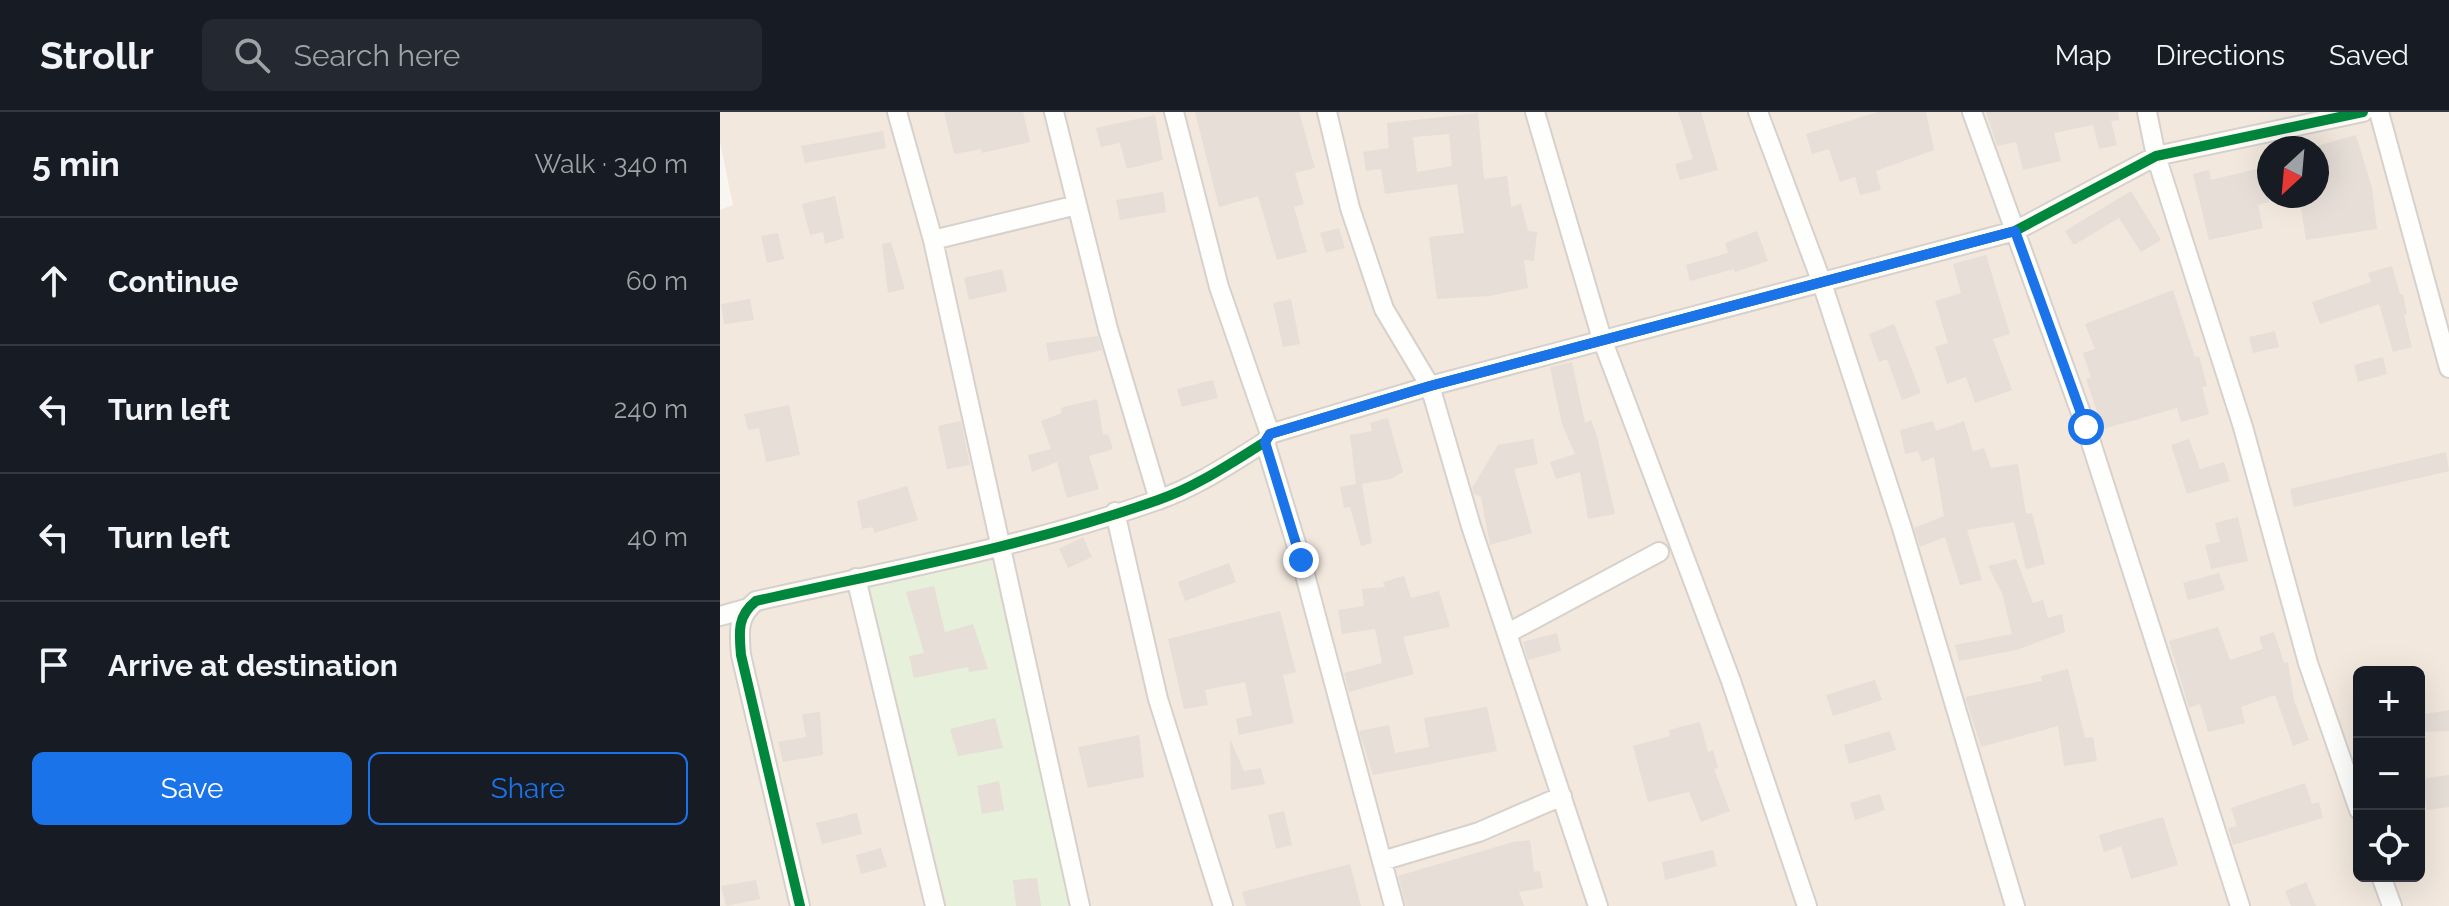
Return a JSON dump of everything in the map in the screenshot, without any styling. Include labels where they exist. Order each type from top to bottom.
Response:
[{"type":"street","points":[[897,112],[933,240],[1080,906]]},
{"type":"street","points":[[1054,112],[1108,329],[1159,500]]},
{"type":"street","points":[[1174,112],[1219,287],[1268,438],[1394,906]]},
{"type":"street","points":[[1327,112],[1350,208],[1384,309],[1430,386],[1471,526],[1598,906]]},
{"type":"street","points":[[1535,112],[1602,339],[1731,681],[1807,906]]},
{"type":"street","points":[[1758,112],[1822,283],[1902,528],[2015,906]]},
{"type":"street","points":[[1972,112],[2086,427],[2240,906]]},
{"type":"street","points":[[2147,112],[2156,156],[2243,427],[2308,663],[2353,793]]},
{"type":"street","points":[[720,616],[745,609],[756,601],[999,546],[1159,500],[1206,478],[1268,438],[1430,386],[2015,231],[2156,156],[2363,112]]},
{"type":"street","points":[[2379,112],[2449,368]]},
{"type":"street","points":[[933,240],[1077,205]]},
{"type":"street","points":[[1115,512],[1158,699],[1223,906]]},
{"type":"street","points":[[1508,633],[1659,552]]},
{"type":"street","points":[[856,578],[935,906]]},
{"type":"street","points":[[745,609],[738,628],[741,655],[800,906]]},
{"type":"street","points":[[1382,861],[1479,832],[1562,796]]},
{"type":"street","points":[[2383,882],[2392,906]]},
{"type":"shaded area","points":[[720,112],[2449,112],[2449,906],[720,906],[720,210],[733,205],[720,142]]},
{"type":"green space","points":[[991,562],[1074,906],[948,906],[869,584]]},
{"type":"building","points":[[944,112],[1023,112],[1030,142],[982,153],[981,149],[954,154]]},
{"type":"building","points":[[1195,112],[1299,112],[1315,168],[1295,173],[1304,204],[1294,207],[1307,252],[1277,260],[1258,196],[1219,207]]},
{"type":"building","points":[[1678,112],[1701,112],[1718,170],[1680,180],[1675,164],[1693,159]]},
{"type":"building","points":[[1878,112],[1926,112],[1934,150],[1876,171],[1881,190],[1860,195],[1855,177],[1840,182],[1829,149],[1812,154],[1806,134]]},
{"type":"building","points":[[1986,112],[2118,112],[2119,120],[2111,121],[2117,145],[2099,149],[2093,125],[2054,133],[2061,161],[2023,170],[2016,142],[1997,146]]},
{"type":"building","points":[[1478,113],[1484,179],[1507,176],[1511,207],[1521,204],[1528,231],[1537,232],[1534,261],[1524,260],[1528,288],[1489,296],[1437,299],[1429,237],[1464,233],[1457,184],[1385,194],[1381,169],[1366,171],[1363,152],[1389,148],[1387,123]],"holes":[[[1449,134],[1452,166],[1417,172],[1413,137]]]},
{"type":"building","points":[[1155,115],[1163,160],[1127,169],[1120,143],[1101,147],[1096,128]]},
{"type":"building","points":[[883,131],[886,148],[805,163],[801,146]]},
{"type":"building","points":[[2356,135],[2372,188],[2377,229],[2306,240],[2301,208],[2329,208],[2329,143]]},
{"type":"building","points":[[2257,169],[2257,208],[2263,228],[2209,240],[2193,174],[2209,170],[2211,180]]},
{"type":"building","points":[[2131,191],[2161,240],[2141,252],[2119,218],[2074,245],[2065,231]]},
{"type":"building","points":[[1163,192],[1166,212],[1120,220],[1116,200]]},
{"type":"building","points":[[835,196],[844,238],[825,244],[823,232],[810,235],[802,204]]},
{"type":"building","points":[[1339,228],[1345,248],[1326,253],[1320,233]]},
{"type":"building","points":[[1757,231],[1768,261],[1735,272],[1734,269],[1690,281],[1686,265],[1728,253],[1725,243]]},
{"type":"building","points":[[778,233],[784,259],[767,263],[761,236]]},
{"type":"building","points":[[891,242],[905,289],[888,293],[882,244]]},
{"type":"building","points":[[1986,255],[2010,334],[1993,339],[2012,390],[1975,403],[1966,377],[1947,384],[1935,347],[1948,343],[1935,301],[1961,293],[1953,264]]},
{"type":"building","points":[[2392,266],[2400,294],[2403,294],[2407,314],[2404,315],[2412,347],[2393,352],[2379,304],[2320,324],[2312,302],[2371,282],[2368,273]]},
{"type":"building","points":[[1002,269],[1007,291],[969,300],[964,278]]},
{"type":"building","points":[[2173,290],[2195,357],[2199,356],[2207,386],[2202,387],[2209,414],[2181,422],[2177,408],[2103,429],[2086,379],[2091,378],[2083,353],[2095,349],[2085,324]]},
{"type":"building","points":[[750,299],[754,320],[724,324],[721,304]]},
{"type":"building","points":[[1291,299],[1300,344],[1283,347],[1273,303]]},
{"type":"building","points":[[1894,324],[1921,393],[1902,400],[1887,359],[1879,362],[1869,334]]},
{"type":"building","points":[[2275,331],[2279,347],[2253,353],[2249,337]]},
{"type":"building","points":[[1098,336],[1102,350],[1049,361],[1046,343]]},
{"type":"building","points":[[2383,357],[2387,374],[2358,382],[2354,365]]},
{"type":"building","points":[[1572,362],[1585,423],[1591,420],[1597,436],[1615,514],[1588,519],[1580,472],[1556,479],[1550,462],[1575,454],[1562,424],[1550,367]]},
{"type":"building","points":[[1213,380],[1218,398],[1182,407],[1177,389]]},
{"type":"building","points":[[1097,399],[1103,435],[1108,434],[1113,449],[1089,456],[1099,489],[1067,498],[1057,462],[1032,472],[1028,455],[1051,449],[1041,421],[1062,413],[1061,408]]},
{"type":"building","points":[[789,405],[800,455],[766,462],[759,428],[748,430],[744,414]]},
{"type":"building","points":[[1388,418],[1403,472],[1390,479],[1362,484],[1372,543],[1361,546],[1350,507],[1344,508],[1340,487],[1356,484],[1350,435],[1372,431],[1370,423]]},
{"type":"building","points":[[961,421],[970,465],[947,469],[938,426]]},
{"type":"building","points":[[1933,421],[1936,431],[1964,421],[1973,451],[1984,448],[1991,468],[2018,464],[2026,514],[2032,513],[2045,564],[2026,569],[2014,522],[1967,530],[1982,580],[1960,585],[1945,537],[1920,547],[1914,528],[1944,516],[1934,457],[1922,462],[1918,451],[1905,454],[1900,430]]},
{"type":"building","points":[[1533,439],[1538,464],[1514,469],[1532,533],[1490,545],[1481,497],[1474,494],[1472,488],[1498,445]]},
{"type":"building","points":[[2189,439],[2200,469],[2224,462],[2230,481],[2187,494],[2171,445]]},
{"type":"building","points":[[2446,452],[2449,471],[2294,507],[2290,489]]},
{"type":"building","points":[[907,486],[918,520],[874,533],[873,527],[862,529],[857,501]]},
{"type":"building","points":[[2238,517],[2248,561],[2211,569],[2205,545],[2220,542],[2215,523]]},
{"type":"building","points":[[1083,537],[1092,557],[1068,568],[1059,549]]},
{"type":"building","points":[[2016,559],[2033,603],[2043,600],[2048,618],[2062,614],[2065,632],[2016,650],[1959,661],[1955,645],[2012,634],[2002,593],[1988,566]]},
{"type":"building","points":[[1229,563],[1236,582],[1185,601],[1178,582]]},
{"type":"building","points":[[2219,573],[2225,590],[2188,600],[2183,583]]},
{"type":"building","points":[[1404,576],[1411,598],[1439,591],[1450,627],[1403,637],[1414,674],[1349,692],[1344,673],[1382,663],[1375,629],[1342,634],[1338,610],[1364,606],[1362,589],[1385,587],[1383,582]]},
{"type":"building","points":[[934,586],[945,632],[973,624],[988,669],[969,672],[968,667],[914,678],[909,656],[924,653],[906,592]]},
{"type":"building","points":[[1280,611],[1296,672],[1283,675],[1294,723],[1239,735],[1236,719],[1252,715],[1245,682],[1205,690],[1208,705],[1184,709],[1168,639]]},
{"type":"building","points":[[2218,627],[2230,660],[2263,649],[2259,637],[2274,632],[2284,663],[2288,662],[2294,700],[2309,740],[2293,746],[2275,695],[2241,707],[2245,723],[2208,732],[2200,704],[2189,708],[2169,641]]},
{"type":"building","points":[[1557,633],[1561,651],[1528,660],[1523,642]]},
{"type":"building","points":[[2068,669],[2085,738],[2093,737],[2097,761],[2064,766],[2058,726],[1981,747],[1965,697],[2042,681],[2041,676]]},
{"type":"building","points":[[1875,680],[1882,700],[1833,716],[1826,695]]},
{"type":"building","points":[[1487,707],[1497,751],[1373,775],[1359,731],[1389,725],[1395,753],[1429,747],[1424,718]]},
{"type":"building","points":[[2449,710],[2449,731],[2425,732],[2425,714]]},
{"type":"building","points":[[820,712],[823,755],[783,762],[778,742],[806,737],[802,714]]},
{"type":"building","points":[[995,718],[1003,748],[958,756],[950,729]]},
{"type":"building","points":[[1700,722],[1708,752],[1713,750],[1718,768],[1714,769],[1730,811],[1701,822],[1689,792],[1648,802],[1633,746],[1670,736],[1669,730]]},
{"type":"building","points":[[1890,731],[1896,750],[1849,764],[1844,745]]},
{"type":"building","points":[[1139,735],[1144,777],[1088,788],[1078,747]]},
{"type":"building","points":[[1230,739],[1244,771],[1261,768],[1265,784],[1231,790]]},
{"type":"building","points":[[2449,775],[2449,807],[2427,810],[2425,779]]},
{"type":"building","points":[[999,781],[1004,810],[982,814],[977,786]]},
{"type":"building","points":[[2305,783],[2312,804],[2319,802],[2323,818],[2233,845],[2228,828],[2237,826],[2231,808]]},
{"type":"building","points":[[1880,794],[1885,810],[1855,820],[1850,803]]},
{"type":"building","points":[[1284,811],[1292,845],[1276,849],[1268,815]]},
{"type":"building","points":[[857,813],[862,834],[822,844],[816,823]]},
{"type":"building","points":[[2163,817],[2178,865],[2131,879],[2121,846],[2104,852],[2099,835]]},
{"type":"building","points":[[1530,840],[1534,872],[1540,871],[1543,888],[1519,892],[1524,906],[1406,906],[1398,876],[1513,842]]},
{"type":"building","points":[[881,848],[887,867],[861,874],[856,855]]},
{"type":"building","points":[[1713,850],[1717,866],[1665,880],[1662,862]]},
{"type":"building","points":[[1350,864],[1361,906],[1246,906],[1242,892]]},
{"type":"building","points":[[1037,878],[1041,906],[1016,906],[1013,880]]},
{"type":"building","points":[[756,880],[760,899],[726,906],[721,886]]},
{"type":"building","points":[[2306,882],[2316,906],[2291,906],[2285,891]]},
{"type":"cycle path","points":[[800,906],[741,655],[742,619],[756,601],[958,556],[1109,516],[1172,495],[1200,481],[1265,442],[1270,434],[1430,386],[2015,231],[2156,156],[2363,112]]},
{"type":"route","points":[[1301,560],[1265,442],[1270,434],[1602,339],[2015,231],[2086,427]]}]
